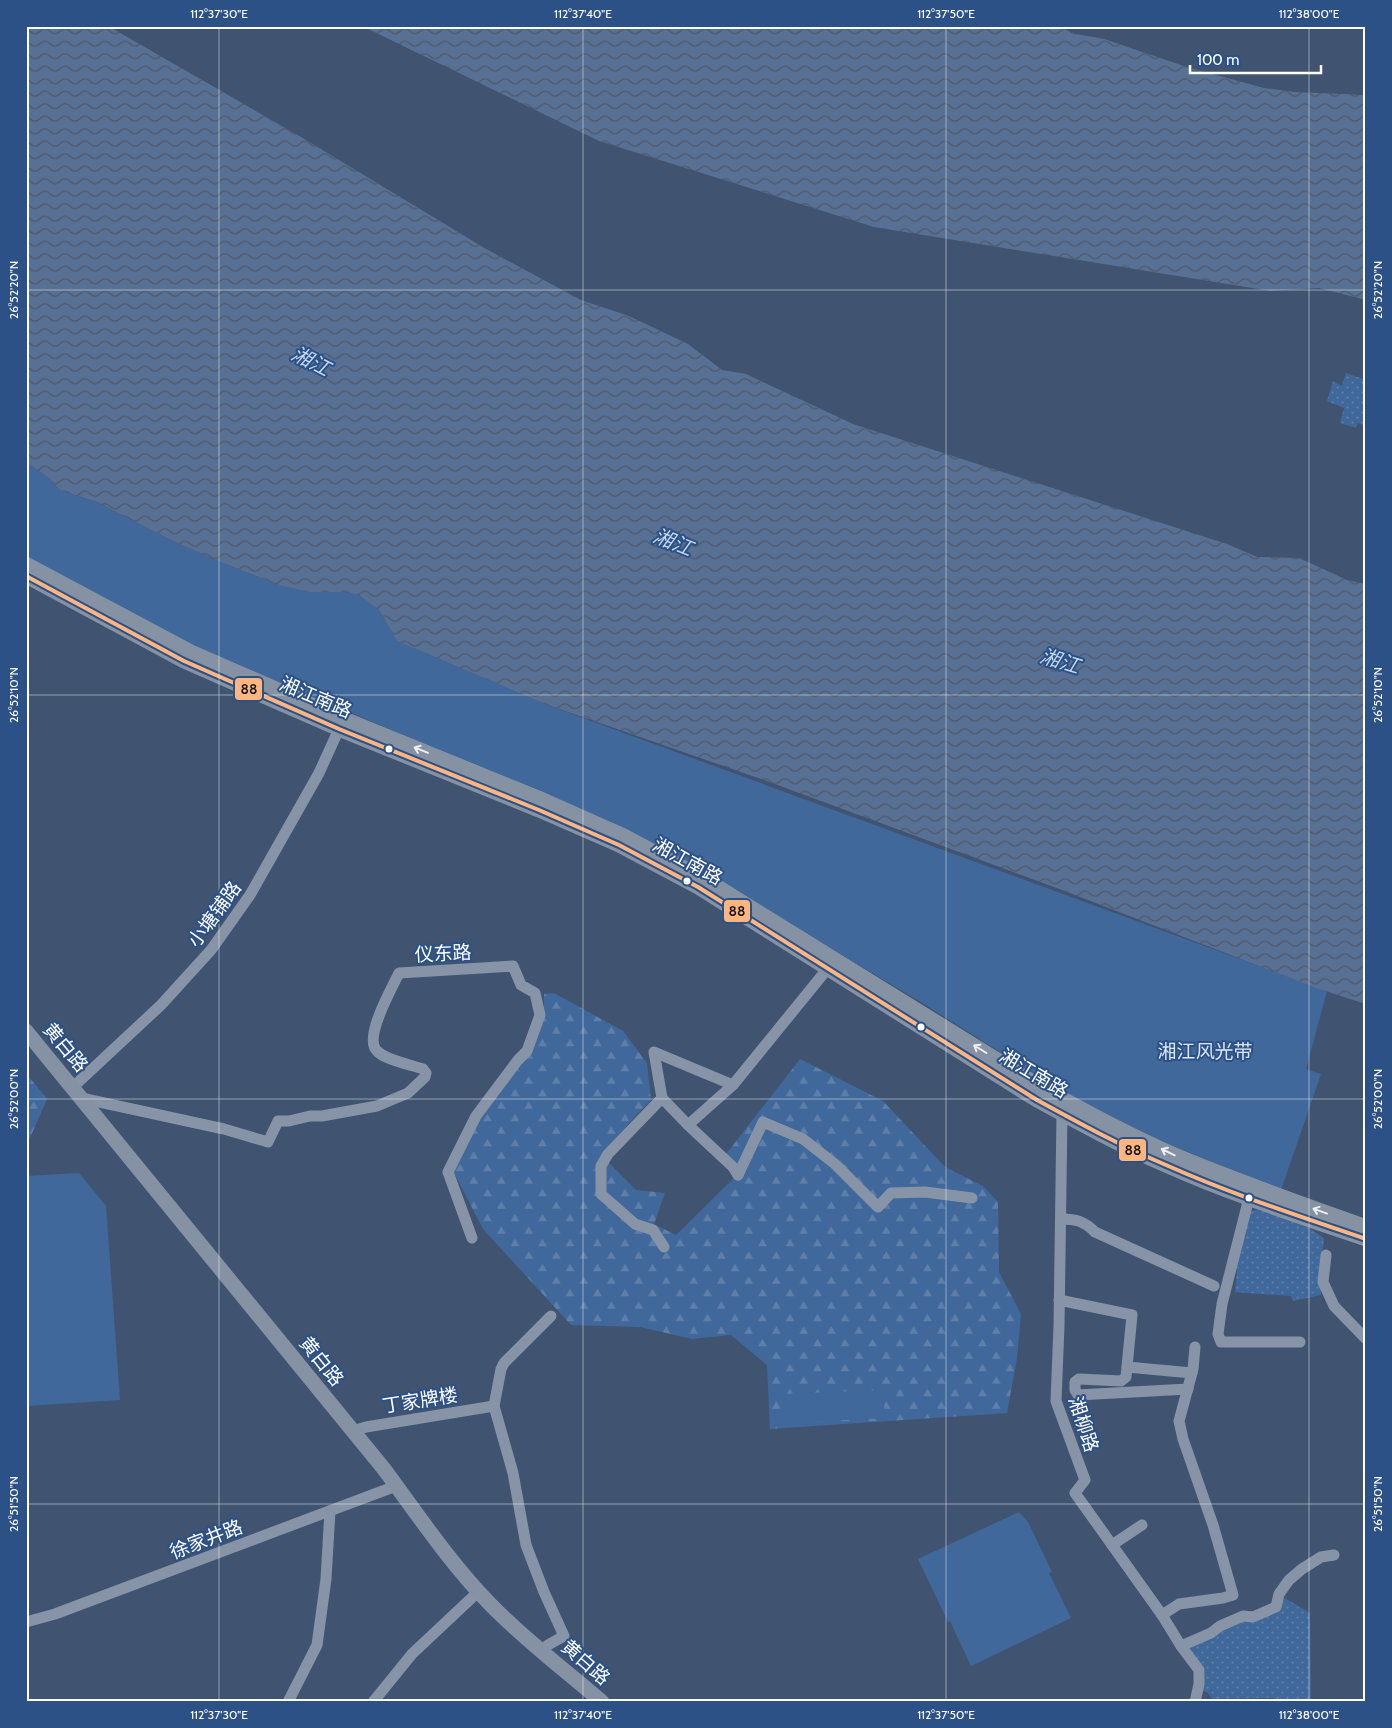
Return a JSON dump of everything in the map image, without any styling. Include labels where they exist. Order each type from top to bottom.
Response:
[{"type":"main road","name":"湘江南路","points":[[26,564],[191,652],[624,836],[703,878],[1041,1087],[1097,1118],[1175,1156],[1256,1188],[1366,1227]]},
{"type":"main road","name":"湘江南路","points":[[26,576],[184,661],[339,729],[539,810],[619,846],[698,888],[1062,1114],[1092,1130],[1166,1165],[1249,1198],[1366,1239]]},
{"type":"main road","name":"黄白路","points":[[26,1031],[353,1432],[432,1534],[490,1604],[602,1702]]},
{"type":"street","name":"小塘铺路","points":[[77,1092],[211,950],[250,896],[319,773],[339,729]]},
{"type":"street","name":"仪东路","points":[[77,1092],[268,1142],[278,1121],[322,1116],[377,1106],[408,1093],[425,1077],[424,1069],[386,1057],[376,1051],[372,1042],[374,1030],[399,973],[513,966],[521,984],[535,993],[540,1015],[527,1051],[518,1060],[476,1116],[448,1172],[472,1238]]},
{"type":"street","points":[[688,1125],[733,1085],[828,968]]},
{"type":"street","points":[[733,1085],[654,1052],[662,1098],[733,1167],[738,1175],[763,1122],[803,1139],[835,1164],[878,1207],[891,1193],[925,1192],[972,1198]]},
{"type":"street","points":[[662,1098],[608,1154],[601,1166],[601,1194],[635,1224],[653,1230],[664,1247]]},
{"type":"street","name":"湘柳路","points":[[1062,1114],[1056,1401],[1085,1480],[1075,1492],[1162,1614],[1181,1646],[1199,1670],[1199,1684],[1195,1702]]},
{"type":"street","points":[[1249,1198],[1222,1304],[1218,1334],[1221,1342],[1300,1342]]},
{"type":"street","points":[[1061,1219],[1077,1219],[1087,1224],[1095,1232],[1214,1286]]},
{"type":"street","points":[[1326,1255],[1323,1282],[1334,1306],[1366,1339]]},
{"type":"street","points":[[1059,1296],[1082,1300],[1132,1315],[1126,1377],[1121,1381],[1076,1380],[1076,1393],[1078,1395],[1188,1389]]},
{"type":"street","points":[[542,1650],[564,1636],[544,1592],[526,1545],[513,1473],[494,1406],[501,1369],[504,1363],[551,1316]]},
{"type":"street","points":[[1162,1614],[1179,1604],[1232,1595],[1213,1525],[1179,1421],[1192,1373],[1195,1347]]},
{"type":"street","points":[[1127,1367],[1192,1373]]},
{"type":"street","name":"丁家牌楼","points":[[353,1432],[366,1427],[494,1406]]},
{"type":"street","name":"徐家井路","points":[[26,1622],[55,1614],[396,1486]]},
{"type":"street","points":[[288,1702],[317,1645],[326,1579],[330,1511]]},
{"type":"street","points":[[1112,1545],[1142,1525]]},
{"type":"street","points":[[1181,1646],[1212,1633],[1220,1626],[1243,1616],[1253,1617],[1276,1607],[1278,1594],[1289,1580],[1321,1557],[1334,1555]]},
{"type":"street","points":[[373,1702],[412,1654],[479,1591]]},
{"type":"green space","points":[[1346,373],[1366,380],[1366,426],[1358,423],[1356,428],[1340,423],[1344,408],[1327,401],[1333,381],[1342,386]]},
{"type":"green space","name":"湘江风光带","points":[[26,462],[49,478],[60,490],[97,502],[173,541],[218,561],[276,584],[359,595],[379,610],[397,641],[545,704],[1327,991],[1306,1069],[1321,1074],[1281,1190],[1120,1124],[1059,1089],[924,1004],[686,862],[380,725],[198,648],[26,556]]},
{"type":"green space","points":[[554,993],[623,1031],[647,1063],[651,1100],[602,1156],[636,1190],[665,1193],[654,1224],[676,1235],[736,1176],[720,1162],[800,1059],[883,1101],[945,1167],[983,1186],[998,1202],[999,1272],[1021,1314],[1017,1358],[1007,1413],[770,1429],[767,1365],[731,1335],[692,1339],[640,1327],[571,1325],[483,1229],[452,1169],[481,1116],[530,1054],[544,1018],[544,994]]},
{"type":"green space","points":[[26,1073],[47,1099],[26,1147]]},
{"type":"green space","points":[[79,1173],[106,1206],[120,1400],[26,1406],[26,1176]]},
{"type":"green space","points":[[1259,1209],[1309,1228],[1324,1238],[1321,1295],[1293,1301],[1291,1296],[1235,1292],[1239,1248],[1251,1211]]},
{"type":"green space","points":[[883,1390],[885,1418],[785,1423],[784,1394]]},
{"type":"green space","points":[[1019,1512],[1028,1522],[1052,1572],[1049,1573],[1071,1618],[971,1666],[918,1559]]},
{"type":"green space","points":[[1283,1597],[1310,1613],[1311,1702],[1276,1702],[1275,1698],[1212,1699],[1207,1692],[1203,1691],[1205,1670],[1188,1649]]},
{"type":"water","name":"湘江","points":[[26,26],[108,26],[301,137],[486,249],[581,300],[629,316],[688,344],[722,370],[746,374],[853,424],[1227,544],[1257,557],[1299,558],[1347,580],[1366,584],[1366,1004],[1319,989],[1062,890],[761,779],[545,704],[397,641],[379,610],[359,595],[344,592],[309,592],[276,584],[173,541],[97,502],[60,490],[49,478],[26,462]]},
{"type":"water","points":[[362,26],[1057,26],[1076,34],[1104,39],[1190,68],[1264,88],[1295,92],[1366,95],[1366,300],[1319,288],[1271,291],[874,227],[599,141]]},
{"type":"transit line","name":"88","points":[[26,576],[184,661],[339,729],[539,810],[619,845],[698,887],[1037,1100],[1116,1142],[1215,1186],[1366,1239]]}]
